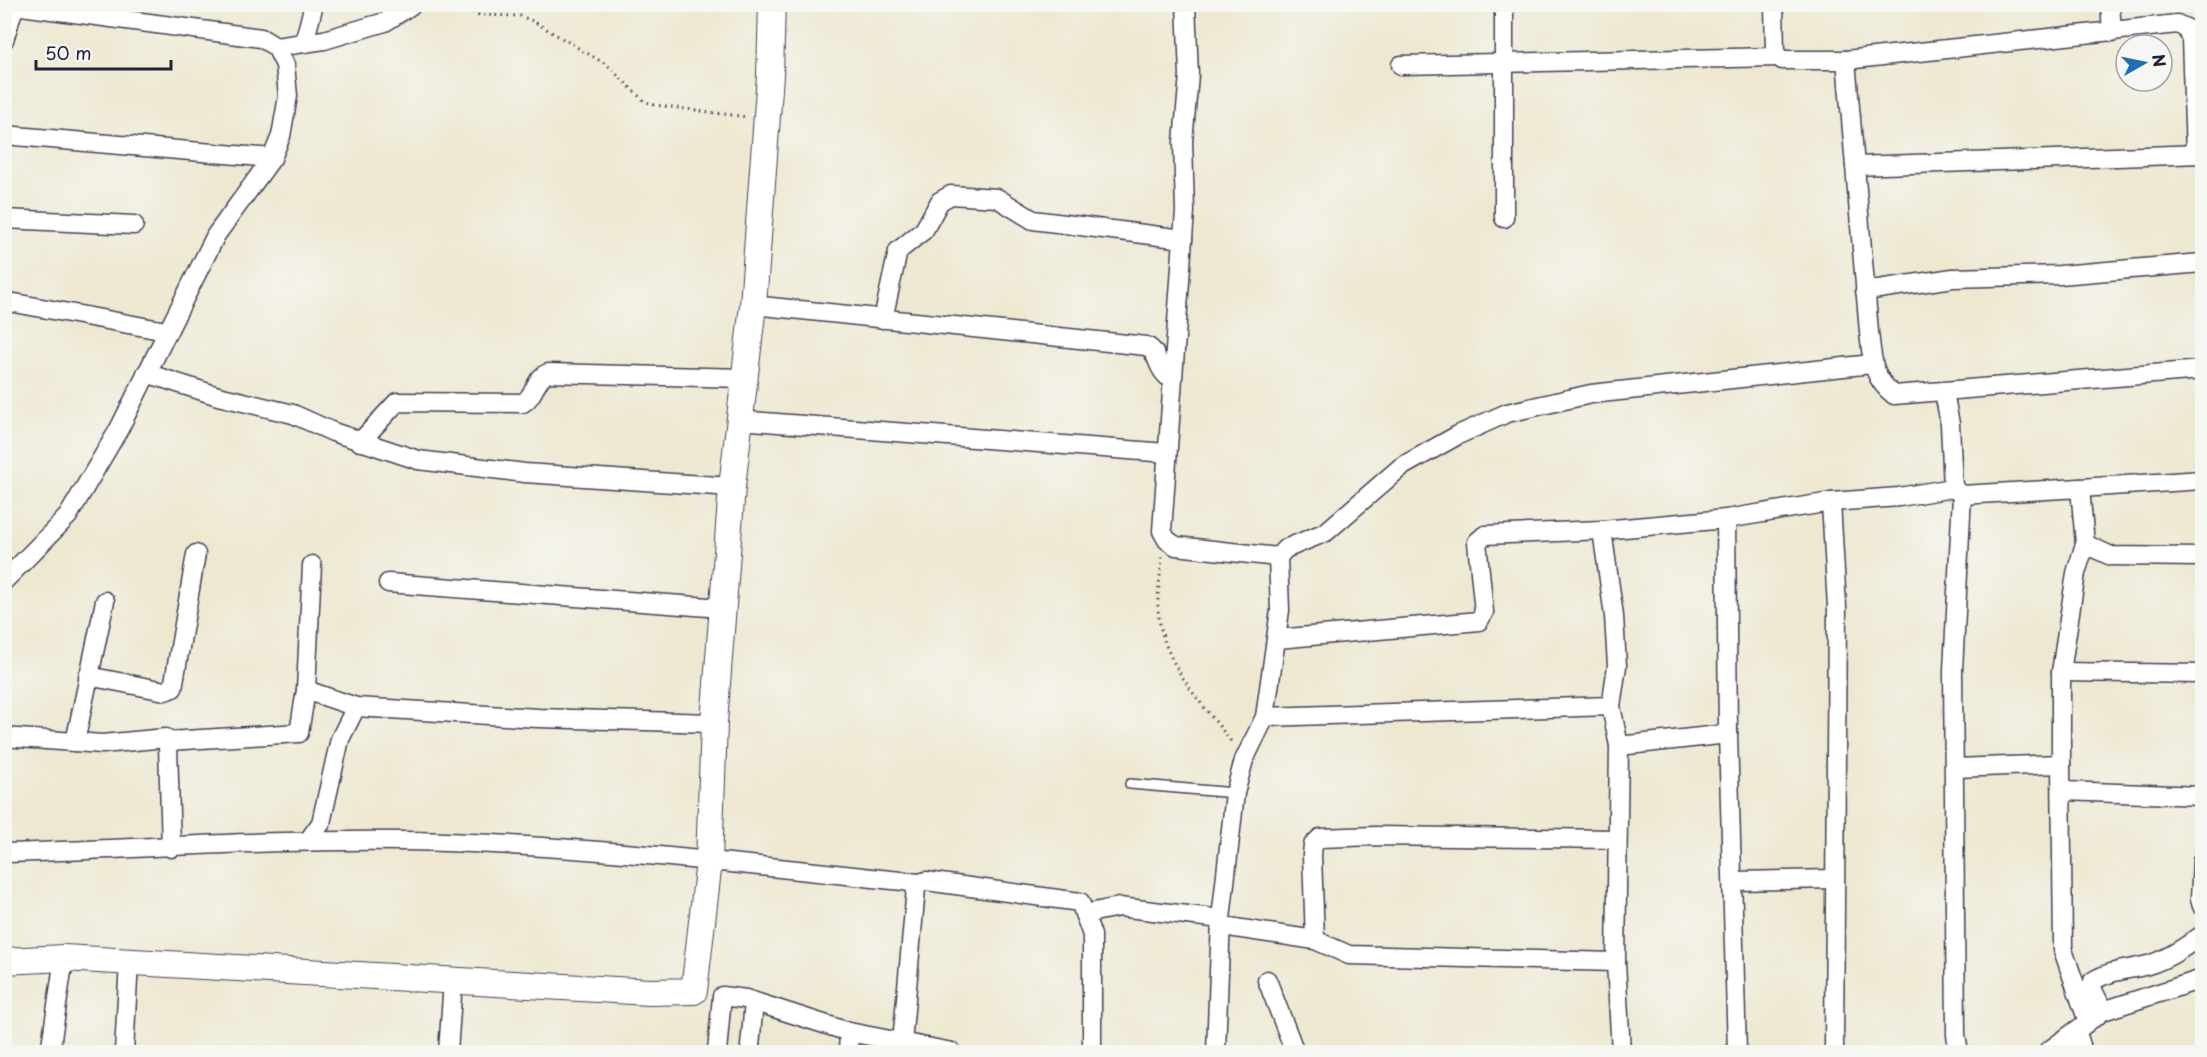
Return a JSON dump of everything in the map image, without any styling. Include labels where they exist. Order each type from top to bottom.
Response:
[{"type":"main road","points":[[4,961],[64,958],[650,992],[694,991],[709,861],[714,723],[732,487],[753,305],[772,4]]},
{"type":"street","points":[[304,43],[314,4]]},
{"type":"street","points":[[276,47],[324,40],[385,22],[413,4]]},
{"type":"street","points":[[1186,4],[1189,75],[1183,123],[1182,239],[1162,531],[1167,540],[1176,546],[1278,557]]},
{"type":"street","points":[[1504,4],[1504,218]]},
{"type":"street","points":[[1774,4],[1778,57]]},
{"type":"street","points":[[2110,4],[2112,32]]},
{"type":"street","points":[[4,40],[12,8],[261,38],[276,47],[285,65],[288,96],[281,136],[272,158],[216,235],[119,429],[68,516],[4,580]]},
{"type":"street","points":[[1401,65],[1778,57],[1782,60],[1846,60],[2177,24],[2186,28],[2191,39],[2199,154],[1856,166]]},
{"type":"street","points":[[1846,60],[1872,364],[1880,384],[1894,395],[2202,370]]},
{"type":"street","points":[[4,135],[272,158]]},
{"type":"street","points":[[883,319],[898,251],[924,230],[940,201],[951,195],[997,198],[1033,220],[1182,239]]},
{"type":"street","points":[[4,219],[134,225]]},
{"type":"street","points":[[1865,291],[1953,278],[2060,275],[2202,263]]},
{"type":"street","points":[[4,301],[166,331]]},
{"type":"street","points":[[753,305],[1146,346],[1155,353],[1162,372],[1171,379]]},
{"type":"street","points":[[1215,1053],[1221,922],[1235,793],[1244,760],[1265,717],[1280,610],[1278,557],[1285,549],[1326,532],[1401,468],[1458,435],[1507,413],[1591,394],[1872,364]]},
{"type":"street","points":[[146,373],[218,396],[293,414],[360,442],[418,460],[525,473],[732,487]]},
{"type":"street","points":[[360,442],[397,402],[523,403],[529,399],[543,374],[548,373],[744,378]]},
{"type":"street","points":[[1944,392],[1950,424],[1957,492],[1953,670],[1956,1035],[1959,1053]]},
{"type":"street","points":[[739,420],[1167,453]]},
{"type":"street","points":[[1277,639],[1479,621],[1484,612],[1478,542],[1480,537],[1485,535],[1602,530],[1726,519],[1831,502],[1957,492],[2080,488],[2202,480]]},
{"type":"street","points":[[2080,488],[2085,544],[2076,573],[2061,672],[2061,764],[2063,950],[2083,1027],[2083,1053]]},
{"type":"street","points":[[1831,502],[1837,607],[1834,1053]]},
{"type":"street","points":[[1726,519],[1728,734],[1734,881],[1737,1053]]},
{"type":"street","points":[[1602,530],[1614,616],[1617,666],[1611,706],[1618,746],[1616,962],[1621,1053]]},
{"type":"street","points":[[2085,544],[2111,555],[2202,557]]},
{"type":"street","points":[[88,676],[165,691],[173,688],[196,554]]},
{"type":"street","points":[[4,737],[102,744],[162,736],[168,741],[299,733],[306,690],[312,565]]},
{"type":"street","points":[[388,583],[722,608]]},
{"type":"street","points":[[75,742],[105,601]]},
{"type":"street","points":[[2061,672],[2202,674]]},
{"type":"street","points":[[306,690],[357,707],[538,718],[714,723]]},
{"type":"street","points":[[1265,717],[1611,706]]},
{"type":"street","points":[[308,841],[321,823],[340,739],[357,707]]},
{"type":"street","points":[[1618,746],[1728,734]]},
{"type":"street","points":[[168,741],[171,848]]},
{"type":"street","points":[[1955,768],[2061,764]]},
{"type":"street","points":[[2062,791],[2202,796]]},
{"type":"street","points":[[1315,940],[1312,855],[1313,845],[1320,838],[1374,836],[1617,838]]},
{"type":"street","points":[[4,853],[308,841],[470,843],[709,861],[920,883],[926,881],[1080,902],[1092,935],[1092,1053]]},
{"type":"street","points":[[2202,861],[2199,899],[2202,906]]},
{"type":"street","points":[[1734,881],[1834,879]]},
{"type":"street","points":[[903,1043],[916,888],[920,883]]},
{"type":"street","points":[[1084,914],[1119,907],[1221,922],[1315,940],[1349,955],[1616,962]]},
{"type":"street","points":[[2103,1011],[2092,988],[2093,981],[2103,975],[2149,964],[2177,952],[2202,935]]},
{"type":"street","points":[[50,1053],[64,958]]},
{"type":"street","points":[[124,1053],[129,962]]},
{"type":"street","points":[[2047,1053],[2103,1011],[2202,979]]},
{"type":"street","points":[[1267,980],[1295,1053]]},
{"type":"street","points":[[448,1053],[453,981]]},
{"type":"street","points":[[694,991],[754,1002],[849,1032],[952,1053]]},
{"type":"street","points":[[717,1053],[722,996]]},
{"type":"street","points":[[750,1046],[754,1002]]},
{"type":"street","points":[[848,1053],[849,1032]]},
{"type":"lane","points":[[1130,784],[1235,793]]},
{"type":"path","points":[[456,4],[479,15],[519,16],[533,21],[607,65],[639,97],[655,105],[766,119]]},
{"type":"path","points":[[1167,540],[1162,553],[1158,609],[1165,643],[1181,679],[1201,700],[1244,760]]}]
